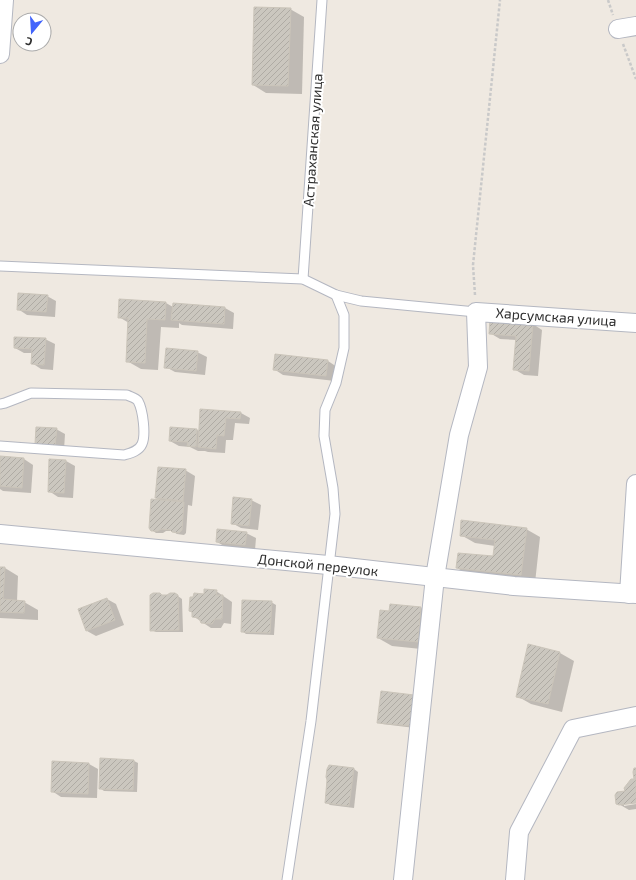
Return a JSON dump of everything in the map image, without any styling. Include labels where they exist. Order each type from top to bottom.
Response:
[{"type":"street","points":[[0,54],[4,0]]},
{"type":"street","points":[[618,29],[636,26]]},
{"type":"street","points":[[403,880],[435,577],[459,435],[478,367],[476,312]]},
{"type":"street","name":"Харсумская улица","points":[[476,312],[636,323]]},
{"type":"street","points":[[633,594],[636,484]]},
{"type":"street","name":"Донской переулок","points":[[0,534],[328,565],[514,586],[633,594]]},
{"type":"street","points":[[515,880],[519,832],[573,729],[636,716]]},
{"type":"lane","name":"Астраханская улица","points":[[303,279],[322,0]]},
{"type":"lane","points":[[0,266],[303,279],[336,295],[361,301],[476,312]]},
{"type":"lane","points":[[287,880],[311,721],[334,514],[333,488],[324,436],[325,410],[336,383],[344,348],[344,315],[336,295]]},
{"type":"lane","points":[[0,404],[31,392],[127,395],[137,400],[142,411],[144,434],[142,444],[136,451],[124,455],[0,446]]},
{"type":"path","points":[[476,312],[473,265],[500,0]]},
{"type":"building","points":[[254,7],[291,8],[288,86],[252,85]]},
{"type":"building","points":[[18,293],[48,295],[46,312],[17,310]]},
{"type":"building","points":[[119,299],[166,302],[165,320],[147,319],[145,363],[126,362],[128,318],[118,318]]},
{"type":"building","points":[[173,303],[225,307],[224,324],[171,320]]},
{"type":"building","points":[[490,319],[533,323],[529,371],[513,370],[516,336],[489,334]]},
{"type":"building","points":[[14,337],[46,338],[44,365],[31,364],[32,349],[14,348]]},
{"type":"building","points":[[166,348],[198,351],[196,371],[164,368]]},
{"type":"building","points":[[275,354],[328,360],[326,376],[273,370]]},
{"type":"building","points":[[200,409],[241,412],[240,419],[226,418],[224,436],[217,435],[216,449],[198,447]]},
{"type":"building","points":[[36,427],[57,428],[55,446],[35,444]]},
{"type":"building","points":[[170,427],[197,429],[196,447],[187,446],[188,442],[169,441]]},
{"type":"building","points":[[0,456],[24,458],[22,488],[0,486]]},
{"type":"building","points":[[49,459],[66,460],[64,493],[48,492]]},
{"type":"building","points":[[158,467],[186,469],[183,501],[155,498]]},
{"type":"building","points":[[233,497],[252,499],[249,526],[231,524]]},
{"type":"building","points":[[151,499],[184,502],[182,530],[179,533],[161,529],[158,531],[151,531],[149,528]]},
{"type":"building","points":[[461,520],[527,528],[521,575],[456,568],[458,553],[493,556],[495,540],[460,536]]},
{"type":"building","points":[[217,529],[247,532],[245,545],[216,542]]},
{"type":"building","points":[[0,567],[5,567],[3,599],[25,601],[24,613],[0,612]]},
{"type":"building","points":[[204,589],[217,590],[216,595],[223,595],[222,619],[215,619],[212,624],[201,623],[199,618],[192,617],[192,612],[189,611],[190,597],[193,597],[194,593],[204,594]]},
{"type":"building","points":[[153,593],[167,595],[170,593],[175,593],[178,595],[179,630],[150,631],[150,595]]},
{"type":"building","points":[[107,598],[115,620],[86,631],[78,609]]},
{"type":"building","points":[[242,600],[272,601],[270,633],[241,632]]},
{"type":"building","points":[[390,604],[421,607],[418,642],[377,638],[380,610],[389,611]]},
{"type":"building","points":[[528,644],[560,652],[548,704],[516,697]]},
{"type":"building","points":[[381,691],[414,695],[411,726],[377,723]]},
{"type":"building","points":[[100,758],[134,760],[133,790],[99,789]]},
{"type":"building","points":[[52,761],[89,763],[88,794],[51,792]]},
{"type":"building","points":[[329,765],[354,768],[349,806],[325,803],[326,777]]},
{"type":"building","points":[[634,768],[636,768],[636,803],[616,804],[615,795],[617,792],[625,791],[624,788],[631,779],[634,779]]}]
